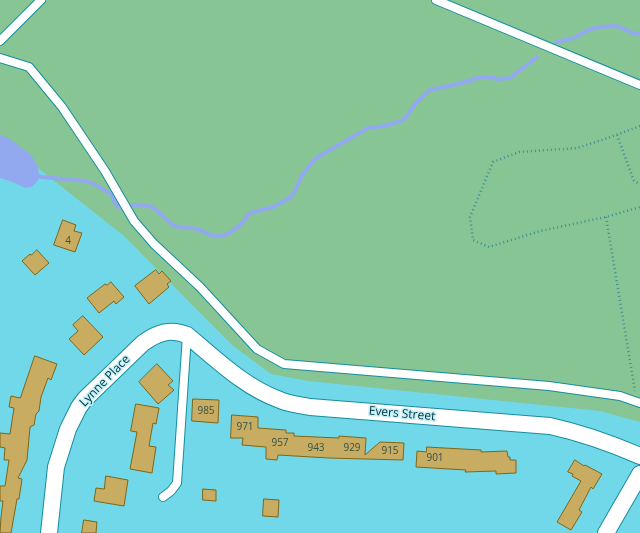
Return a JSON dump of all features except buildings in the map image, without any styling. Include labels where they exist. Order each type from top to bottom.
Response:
[{"type":"street","name":"Lynne Place","points":[[49,533],[56,467],[68,429],[79,407],[85,399],[142,343],[160,333],[167,332],[184,334]]},
{"type":"street","name":"Evers Street","points":[[184,334],[255,389],[281,400],[310,407],[550,426],[570,430],[640,456]]},
{"type":"street","points":[[606,533],[640,474]]},
{"type":"lane","points":[[0,41],[41,0]]},
{"type":"lane","points":[[436,0],[640,85]]},
{"type":"lane","points":[[0,58],[29,67],[62,107],[105,172],[134,221],[154,244],[200,287],[257,349],[284,364],[549,386],[620,396],[638,402]]},
{"type":"lane","points":[[163,496],[172,492],[177,483],[184,334]]},
{"type":"path","points":[[640,126],[577,148],[519,152],[493,162],[470,217],[473,240],[490,247],[540,231],[606,217],[640,207]]},
{"type":"path","points":[[617,135],[634,181],[640,184]]},
{"type":"path","points":[[606,217],[638,402]]},
{"type":"green space","points":[[0,0],[640,0],[640,422],[600,411],[308,381],[271,374],[232,345],[124,236],[0,138]]},
{"type":"water","points":[[0,135],[12,140],[28,152],[34,159],[38,168],[39,178],[31,187],[25,188],[0,178]]},
{"type":"waterway","points":[[556,42],[574,38],[586,31],[598,27],[617,26],[635,34],[640,33]]},
{"type":"waterway","points":[[35,175],[41,177],[86,181],[106,191],[112,196],[116,205],[119,207],[146,205],[153,207],[173,225],[197,229],[211,235],[223,235],[238,227],[250,213],[273,207],[291,197],[302,175],[316,158],[368,128],[384,126],[404,120],[416,103],[430,90],[481,77],[498,79],[510,78],[537,57]]}]
